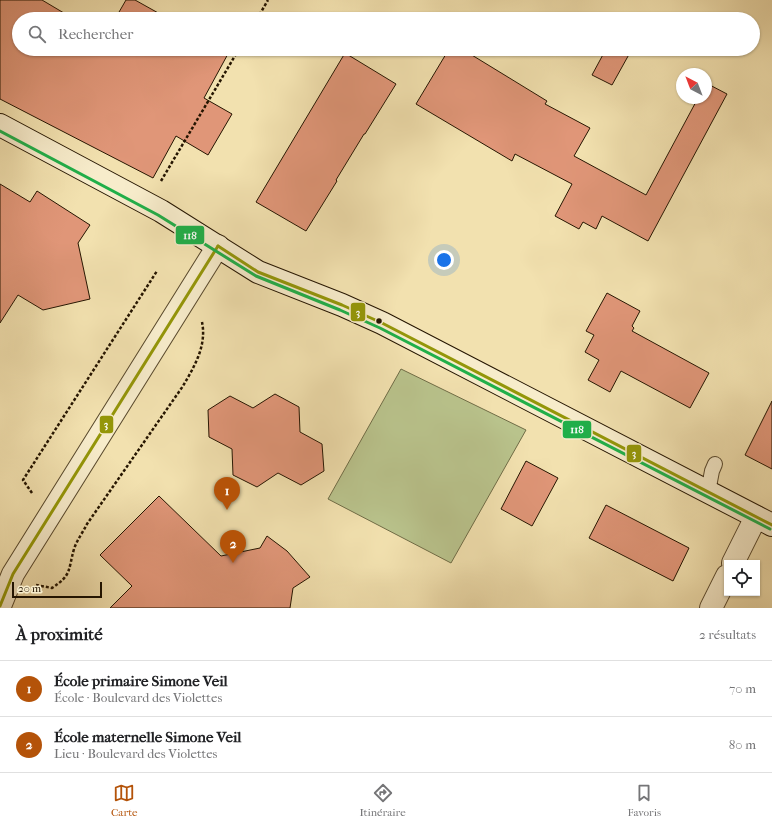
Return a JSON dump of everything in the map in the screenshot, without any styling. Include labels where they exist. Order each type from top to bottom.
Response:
[{"type":"street","points":[[0,125],[161,211],[258,272],[342,305],[382,323],[764,521],[735,560]]},
{"type":"street","points":[[1,602],[13,574],[218,246]]},
{"type":"street","points":[[711,608],[724,582]]},
{"type":"lane","points":[[708,492],[712,471],[715,464]]},
{"type":"path","points":[[261,12],[268,0]]},
{"type":"path","points":[[159,183],[235,56]]},
{"type":"path","points":[[33,495],[23,480],[157,271]]},
{"type":"path","points":[[1,602],[16,588],[27,583],[52,588],[62,580],[70,569],[75,547],[87,524],[183,386],[196,363],[202,342],[203,328],[200,313],[189,291]]},
{"type":"green space","points":[[401,369],[526,430],[451,563],[328,499]]},
{"type":"building","points":[[0,0],[42,0],[62,12],[12,12],[12,56],[227,56],[204,98],[232,114],[208,155],[176,136],[153,178],[0,99]]},
{"type":"building","points":[[126,0],[135,0],[156,12],[119,12]]},
{"type":"building","points":[[343,56],[350,56],[396,84],[306,231],[256,202]]},
{"type":"building","points":[[445,56],[473,56],[547,101],[545,104],[590,128],[574,156],[646,195],[695,104],[712,104],[712,86],[727,94],[648,241],[602,216],[596,229],[583,222],[579,229],[555,216],[572,184],[515,154],[512,161],[416,104]]},
{"type":"building","points":[[602,56],[628,56],[612,85],[592,75]]},
{"type":"building","points":[[0,184],[30,202],[37,191],[90,225],[78,243],[90,299],[43,310],[18,295],[0,323]]},
{"type":"building","points":[[607,293],[640,311],[632,326],[634,328],[632,331],[709,373],[690,408],[621,371],[610,392],[588,380],[599,360],[585,352],[594,335],[586,331]]},
{"type":"building","points":[[275,394],[299,407],[300,432],[322,444],[324,471],[301,485],[278,473],[257,487],[233,475],[232,449],[209,437],[208,410],[230,396],[253,408]]},
{"type":"building","points":[[772,401],[772,469],[745,455]]},
{"type":"building","points":[[526,461],[558,478],[532,526],[501,509]]},
{"type":"building","points":[[159,496],[221,556],[260,548],[267,536],[287,551],[310,577],[293,588],[290,608],[110,608],[132,586],[100,555]]},
{"type":"building","points":[[606,505],[689,548],[673,581],[589,538]]},
{"type":"transit line","name":"118","points":[[0,131],[158,215],[256,276],[380,328],[770,529]]},
{"type":"transit line","name":"3","points":[[218,246],[258,272],[342,305],[382,323],[772,525]]},
{"type":"transit line","name":"3","points":[[0,606],[13,574],[218,246]]},
{"type":"place","name":"École primaire Simone Veil","points":[[227,510]]},
{"type":"place","name":"École maternelle Simone Veil","points":[[233,563]]}]
